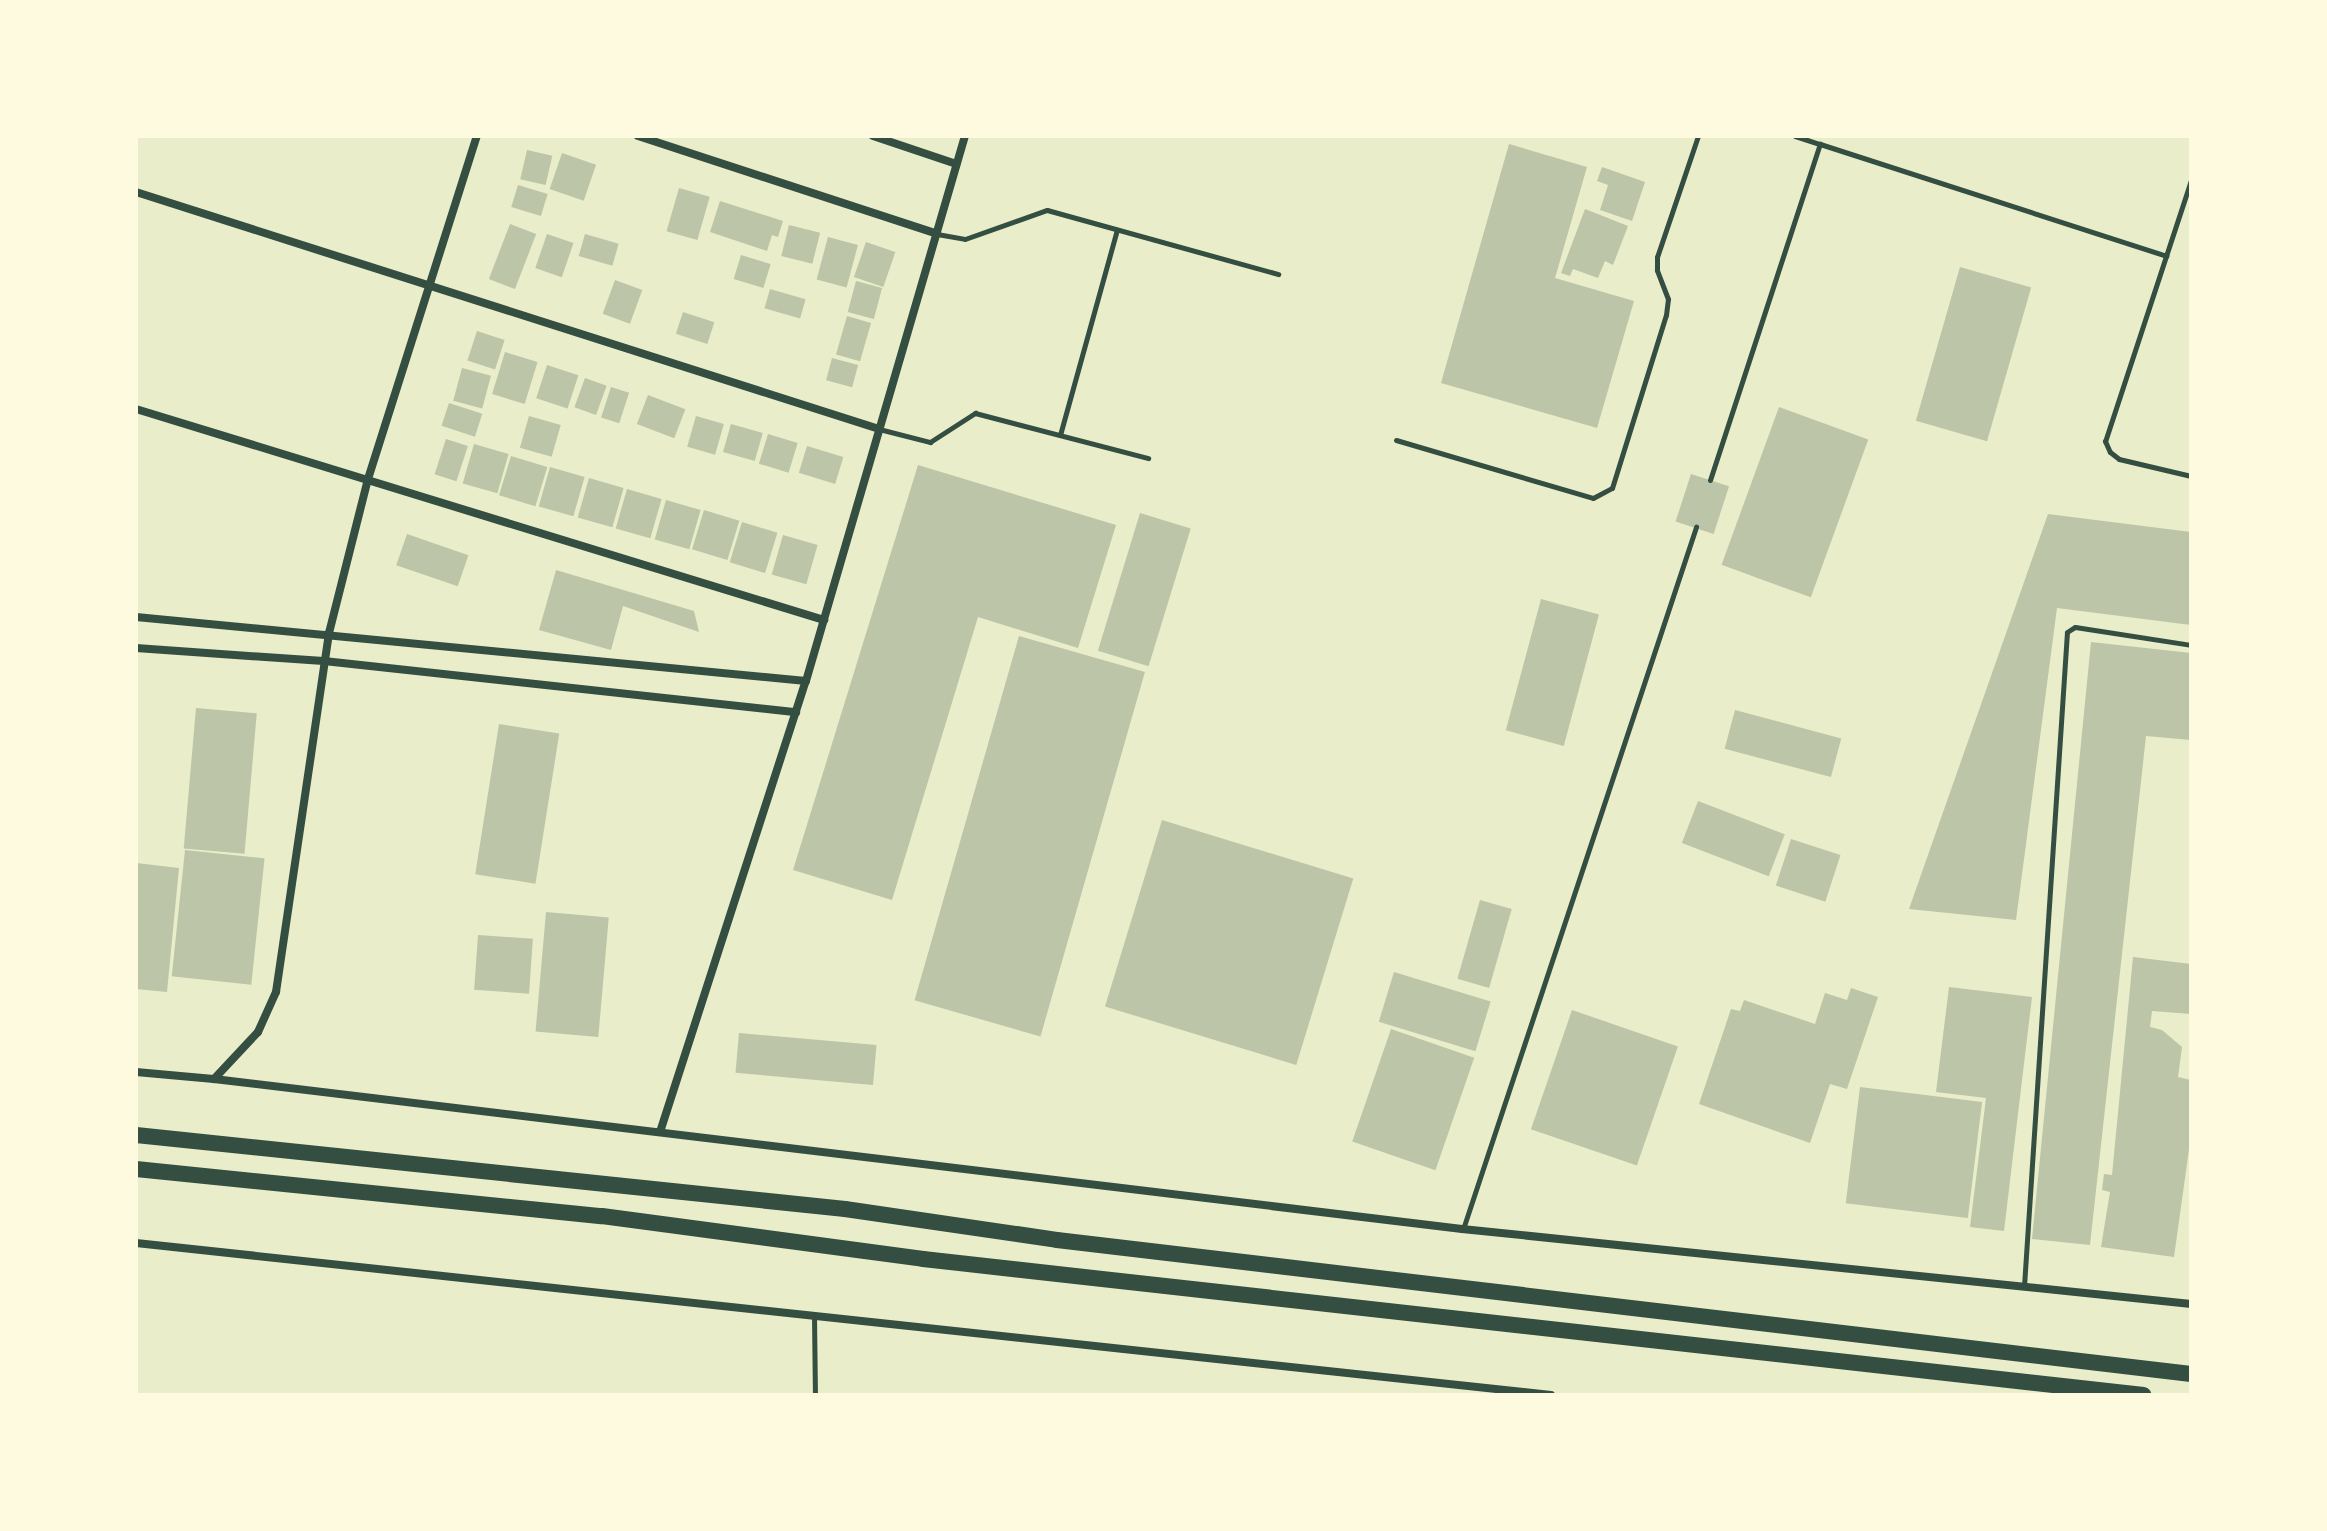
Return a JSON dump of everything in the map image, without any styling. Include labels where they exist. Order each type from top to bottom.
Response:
[{"type":"main road","points":[[136,1135],[845,1209],[1057,1240],[2191,1374]]},
{"type":"main road","points":[[136,1169],[602,1216],[923,1259],[2143,1395]]},
{"type":"street","points":[[214,1079],[258,1032],[276,992],[329,633],[368,479],[477,136]]},
{"type":"street","points":[[638,136],[934,233]]},
{"type":"street","points":[[873,136],[956,164]]},
{"type":"street","points":[[660,1132],[806,681],[934,233],[965,136]]},
{"type":"street","points":[[136,192],[879,429]]},
{"type":"street","points":[[136,409],[824,620]]},
{"type":"street","points":[[136,617],[329,633],[806,681]]},
{"type":"street","points":[[136,648],[324,661],[796,712]]},
{"type":"street","points":[[136,1072],[1462,1229],[2191,1304]]},
{"type":"street","points":[[136,1243],[1551,1395]]},
{"type":"lane","points":[[1396,440],[1593,498],[1612,488],[1666,315],[1668,299],[1657,270],[1657,257],[1698,136]]},
{"type":"lane","points":[[1795,136],[2166,256]]},
{"type":"lane","points":[[1710,480],[1820,144]]},
{"type":"lane","points":[[2191,180],[2105,441],[2110,452],[2119,459],[2191,476]]},
{"type":"lane","points":[[934,233],[965,239],[1047,210],[1278,274]]},
{"type":"lane","points":[[1060,435],[1117,230]]},
{"type":"lane","points":[[879,429],[930,442],[975,413],[1148,458]]},
{"type":"lane","points":[[1462,1229],[1696,527]]},
{"type":"lane","points":[[2024,1287],[2067,632],[2075,627],[2191,645]]},
{"type":"lane","points":[[814,1315],[815,1395]]},
{"type":"building","points":[[1509,144],[1587,167],[1555,278],[1634,301],[1597,428],[1441,383]]},
{"type":"building","points":[[527,150],[552,156],[546,185],[520,179]]},
{"type":"building","points":[[562,153],[596,165],[584,201],[550,189]]},
{"type":"building","points":[[1602,167],[1645,182],[1632,221],[1600,210],[1608,185],[1597,181]]},
{"type":"building","points":[[518,185],[548,194],[541,216],[511,207]]},
{"type":"building","points":[[679,188],[710,197],[697,240],[667,231]]},
{"type":"building","points":[[720,201],[783,221],[778,237],[772,235],[767,251],[710,232]]},
{"type":"building","points":[[1585,209],[1628,226],[1613,265],[1605,261],[1598,278],[1573,269],[1570,276],[1561,273]]},
{"type":"building","points":[[510,224],[536,234],[515,289],[489,279]]},
{"type":"building","points":[[789,225],[820,233],[812,264],[781,256]]},
{"type":"building","points":[[547,234],[573,243],[562,277],[535,268]]},
{"type":"building","points":[[585,234],[619,244],[612,266],[579,256]]},
{"type":"building","points":[[828,237],[858,245],[847,288],[817,280]]},
{"type":"building","points":[[866,242],[895,252],[883,287],[854,277]]},
{"type":"building","points":[[741,255],[771,264],[763,288],[734,279]]},
{"type":"building","points":[[1960,267],[2031,287],[1987,441],[1916,421]]},
{"type":"building","points":[[615,280],[642,290],[630,324],[603,314]]},
{"type":"building","points":[[856,281],[882,288],[874,319],[848,312]]},
{"type":"building","points":[[770,289],[806,299],[800,318],[764,308]]},
{"type":"building","points":[[683,312],[714,322],[707,344],[676,334]]},
{"type":"building","points":[[847,316],[871,323],[860,361],[836,354]]},
{"type":"building","points":[[477,331],[505,340],[495,369],[467,360]]},
{"type":"building","points":[[505,352],[538,362],[525,404],[492,394]]},
{"type":"building","points":[[832,358],[858,365],[852,387],[826,380]]},
{"type":"building","points":[[547,365],[578,375],[568,408],[536,398]]},
{"type":"building","points":[[462,368],[491,376],[482,409],[453,401]]},
{"type":"building","points":[[585,378],[607,386],[596,415],[574,407]]},
{"type":"building","points":[[611,387],[629,393],[619,423],[601,417]]},
{"type":"building","points":[[648,395],[685,409],[674,438],[637,424]]},
{"type":"building","points":[[449,403],[482,414],[475,437],[442,426]]},
{"type":"building","points":[[1779,407],[1868,439],[1811,597],[1722,565]]},
{"type":"building","points":[[529,416],[561,425],[552,457],[520,448]]},
{"type":"building","points":[[696,416],[724,424],[715,455],[687,447]]},
{"type":"building","points":[[731,424],[763,433],[755,461],[723,452]]},
{"type":"building","points":[[768,434],[798,443],[789,473],[759,464]]},
{"type":"building","points":[[446,439],[468,446],[456,481],[435,474]]},
{"type":"building","points":[[474,444],[509,454],[497,493],[463,483]]},
{"type":"building","points":[[807,446],[843,457],[835,484],[799,473]]},
{"type":"building","points":[[511,456],[547,467],[535,506],[499,495]]},
{"type":"building","points":[[918,465],[1116,525],[1078,648],[978,617],[892,900],[793,870]]},
{"type":"building","points":[[550,467],[585,477],[573,516],[539,506]]},
{"type":"building","points":[[1691,474],[1729,486],[1714,534],[1676,522]]},
{"type":"building","points":[[589,478],[624,488],[612,527],[578,517]]},
{"type":"building","points":[[627,489],[662,499],[650,538],[616,528]]},
{"type":"building","points":[[666,500],[701,510],[689,549],[655,539]]},
{"type":"building","points":[[704,510],[739,521],[727,560],[692,549]]},
{"type":"building","points":[[1140,513],[1191,528],[1149,666],[1098,651]]},
{"type":"building","points":[[2048,514],[2191,532],[2191,625],[2057,608],[2016,920],[1909,909]]},
{"type":"building","points":[[742,522],[777,533],[765,573],[730,562]]},
{"type":"building","points":[[407,534],[468,555],[458,586],[396,565]]},
{"type":"building","points":[[783,535],[818,545],[806,584],[772,574]]},
{"type":"building","points":[[556,570],[694,611],[699,632],[623,606],[611,650],[539,630]]},
{"type":"building","points":[[1541,599],[1599,615],[1564,746],[1506,730]]},
{"type":"building","points":[[1019,636],[1145,672],[1040,1036],[915,1000]]},
{"type":"building","points":[[2091,642],[2191,653],[2191,740],[2146,736],[2090,1245],[2032,1239]]},
{"type":"building","points":[[196,708],[257,713],[244,854],[184,848]]},
{"type":"building","points":[[1735,710],[1841,738],[1831,777],[1725,749]]},
{"type":"building","points":[[499,724],[559,734],[535,884],[475,874]]},
{"type":"building","points":[[1698,801],[1785,834],[1769,876],[1682,843]]},
{"type":"building","points":[[1162,820],[1353,878],[1296,1065],[1105,1006]]},
{"type":"building","points":[[1791,839],[1840,855],[1825,902],[1776,886]]},
{"type":"building","points":[[185,850],[265,858],[251,985],[172,976]]},
{"type":"building","points":[[136,863],[179,868],[167,992],[136,989]]},
{"type":"building","points":[[1480,900],[1512,909],[1489,988],[1457,979]]},
{"type":"building","points":[[546,912],[609,917],[598,1037],[536,1032]]},
{"type":"building","points":[[478,935],[533,939],[529,994],[474,990]]},
{"type":"building","points":[[2133,957],[2191,964],[2191,1014],[2152,1011],[2150,1027],[2162,1030],[2182,1047],[2178,1077],[2191,1080],[2191,1135],[2174,1257],[2101,1247],[2110,1192],[2102,1190],[2104,1174],[2112,1175]]},
{"type":"building","points":[[1394,972],[1491,1002],[1475,1051],[1379,1022]]},
{"type":"building","points":[[1949,987],[2032,997],[2004,1231],[1970,1227],[1986,1098],[1936,1092]]},
{"type":"building","points":[[1851,988],[1878,997],[1847,1089],[1830,1084],[1810,1143],[1699,1104],[1731,1009],[1740,1011],[1744,1000],[1815,1024],[1825,993],[1847,1000]]},
{"type":"building","points":[[1572,1010],[1678,1046],[1637,1166],[1531,1129]]},
{"type":"building","points":[[1391,1029],[1474,1058],[1435,1170],[1352,1142]]},
{"type":"building","points":[[739,1033],[876,1045],[873,1085],[736,1073]]},
{"type":"building","points":[[1860,1087],[1982,1102],[1968,1218],[1846,1203]]}]
